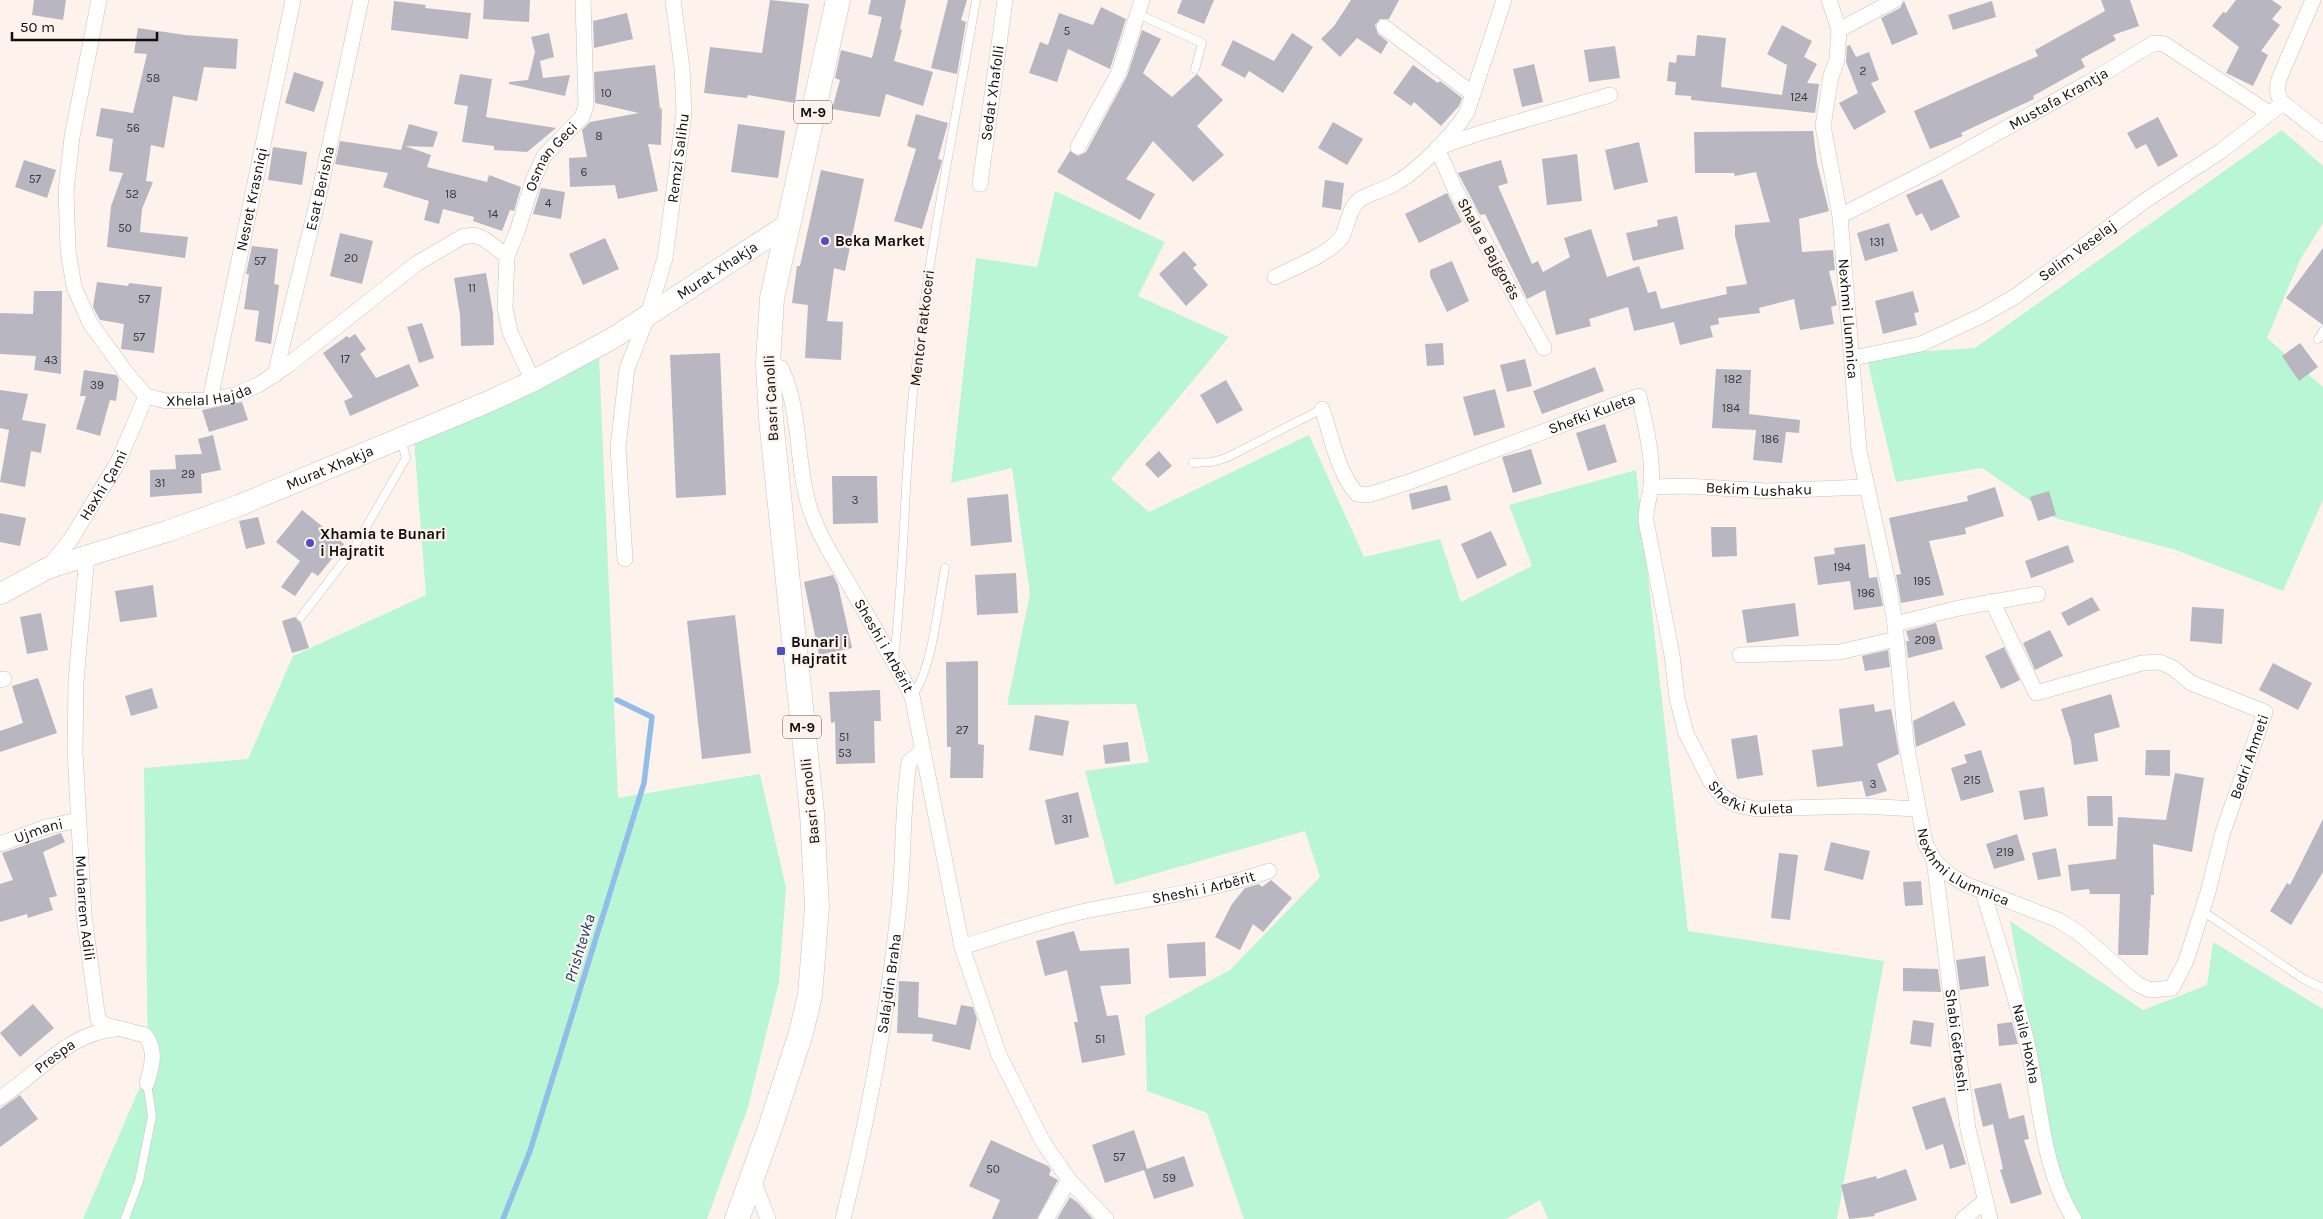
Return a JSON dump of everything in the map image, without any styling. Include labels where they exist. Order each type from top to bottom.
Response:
[{"type":"main road","name":"M-9","points":[[787,224],[838,0]]},
{"type":"main road","name":"Basri Canolli","points":[[737,1219],[801,1033],[810,995],[817,906],[812,813],[773,435],[768,363],[772,298],[787,224]]},
{"type":"street","name":"Xhelal Hajda","points":[[99,0],[72,137],[66,191],[68,250],[74,287],[90,323],[127,374],[146,396],[166,401],[210,400],[235,394],[275,375],[416,264],[450,242],[462,237],[474,235],[495,245],[507,256]]},
{"type":"street","name":"Nesret Krasniqi","points":[[210,400],[293,0]]},
{"type":"street","name":"Esat Berisha","points":[[275,375],[318,199],[360,0]]},
{"type":"street","name":"Osman Geci","points":[[507,256],[517,232],[534,178],[544,156],[582,117],[586,106],[583,0]]},
{"type":"street","name":"Remzi Salihu","points":[[648,315],[665,258],[684,113],[682,68],[673,0]]},
{"type":"street","name":"Sedat Xhafolli","points":[[980,184],[1005,0]]},
{"type":"street","points":[[1275,277],[1333,245],[1341,238],[1353,208],[1359,200],[1395,184],[1458,128],[1467,112],[1504,0]]},
{"type":"street","name":"Nexhmi Llumnica","points":[[1829,0],[1839,30],[1837,60],[1831,76],[1823,126],[1840,216],[1859,450],[1865,487],[1889,587],[1906,743],[1917,810],[1925,843],[1934,860],[1950,875],[1983,892],[2034,909],[2058,920],[2079,933],[2123,974],[2137,984],[2150,990],[2172,988]]},
{"type":"street","points":[[1839,30],[1895,0]]},
{"type":"street","points":[[2313,0],[2279,79],[2277,90],[2278,97],[2283,103],[2323,134]]},
{"type":"street","points":[[1078,148],[1119,72],[1140,7]]},
{"type":"street","points":[[1384,28],[1473,94]]},
{"type":"street","name":"Mustafa Krantja","points":[[1840,216],[1944,162],[2091,81],[2154,43],[2164,44],[2269,113]]},
{"type":"street","points":[[1437,148],[1480,133],[1610,96]]},
{"type":"street","name":"Selim Veselaj","points":[[1852,358],[1921,344],[1981,316],[2016,296],[2146,200],[2221,151],[2283,103]]},
{"type":"street","name":"Shala e Bajgorës","points":[[1437,148],[1455,189],[1544,348]]},
{"type":"street","name":"Murat Xhakja","points":[[0,594],[48,568],[168,531],[240,505],[401,439],[533,381],[578,359],[787,224]]},
{"type":"street","points":[[507,256],[505,308],[510,332],[533,381]]},
{"type":"street","points":[[625,559],[618,447],[627,369],[648,315]]},
{"type":"street","name":"Sheshi i Arbërit","points":[[768,363],[781,368],[789,383],[794,401],[810,506],[820,536],[912,696],[962,947],[999,1055],[1043,1142],[1069,1180],[1106,1219]]},
{"type":"street","name":"Haxhi Çami","points":[[48,568],[71,539],[118,462],[146,396]]},
{"type":"street","name":"Shefki Kuleta","points":[[1322,408],[1342,472],[1357,494],[1368,495],[1409,482],[1639,396],[1649,446],[1651,487],[1645,506],[1646,520],[1672,655],[1677,698],[1686,733],[1710,782],[1723,797],[1737,806],[1756,809],[1861,806],[1917,810]]},
{"type":"street","name":"Bekim Lushaku","points":[[1651,487],[1695,486],[1767,491],[1865,487]]},
{"type":"street","name":"Muharrem Adili","points":[[87,555],[76,681],[75,752],[84,916],[98,1019],[104,1025],[115,1029],[145,1035],[151,1042],[153,1061],[147,1083]]},
{"type":"street","points":[[1740,655],[1840,652],[1992,601],[2038,594]]},
{"type":"street","name":"Bedri Ahmeti","points":[[1992,601],[2036,693],[2142,662],[2160,662],[2174,668],[2191,683],[2265,712],[2231,807],[2186,961],[2172,988]]},
{"type":"street","name":"Salajdin Braha","points":[[843,1219],[858,1161],[876,1069],[890,982],[899,904],[909,762],[923,750]]},
{"type":"street","name":"Ujmani","points":[[0,844],[46,827],[78,820]]},
{"type":"street","name":"Shabi Gërbeshi","points":[[1934,860],[1968,1129],[1990,1219]]},
{"type":"street","name":"Sheshi i Arbërit","points":[[962,947],[1089,910],[1238,882],[1269,871]]},
{"type":"street","name":"Naile Hoxha","points":[[1983,892],[2028,1044],[2039,1111],[2061,1198],[2074,1219]]},
{"type":"street","name":"Prespa","points":[[0,1098],[21,1084],[68,1045],[86,1036],[115,1029]]},
{"type":"street","points":[[752,1177],[768,1219]]},
{"type":"street","points":[[1046,1219],[1069,1180]]},
{"type":"street","points":[[1963,1219],[1985,1201]]},
{"type":"lane","name":"Mentor Ratkoceri","points":[[893,660],[901,582],[912,404],[928,280],[976,0]]},
{"type":"lane","points":[[1140,7],[1202,43],[1195,69]]},
{"type":"lane","points":[[2318,339],[2323,331]]},
{"type":"lane","name":"Shefki Kuleta","points":[[1193,463],[1212,462],[1226,458],[1322,408]]},
{"type":"lane","points":[[301,617],[354,548],[406,458],[401,439]]},
{"type":"lane","points":[[912,696],[920,685],[934,633],[945,568]]},
{"type":"lane","points":[[2201,910],[2305,980],[2323,988]]},
{"type":"lane","name":"Muharrem Adili","points":[[125,1219],[139,1181],[152,1116],[147,1083]]},
{"type":"green space","points":[[2282,130],[2323,166],[2323,223],[2300,260],[2267,338],[2323,387],[2323,500],[2283,591],[2176,550],[2055,518],[1982,468],[1896,482],[1866,355],[1975,348]]},
{"type":"green space","points":[[1055,191],[1165,242],[1138,296],[1229,337],[1111,479],[1149,512],[1309,435],[1364,557],[1440,539],[1461,602],[1532,566],[1509,505],[1636,470],[1688,931],[1884,961],[1837,1219],[1548,1219],[1540,1200],[1506,1219],[1244,1219],[1207,1113],[1147,1091],[1145,1016],[1230,970],[1320,877],[1305,831],[1115,885],[1085,771],[1149,762],[1136,704],[1007,705],[1030,594],[1012,468],[951,483],[976,258],[1037,267]]},
{"type":"green space","points":[[599,356],[618,798],[760,774],[786,888],[779,982],[748,1107],[707,1219],[83,1219],[148,1068],[144,768],[248,759],[293,656],[426,595],[414,440]]},
{"type":"green space","points":[[2010,921],[2143,1010],[2207,985],[2213,942],[2323,1009],[2323,1219],[2065,1219]]},
{"type":"building","points":[[34,0],[66,0],[63,20],[32,15]]},
{"type":"building","points":[[484,0],[530,0],[529,22],[483,19]]},
{"type":"building","points":[[770,0],[809,4],[795,103],[748,95],[747,98],[704,93],[710,47],[762,53]]},
{"type":"building","points":[[871,0],[906,0],[900,29],[902,30],[894,61],[933,72],[923,106],[886,94],[880,117],[832,109],[840,80],[835,78],[841,50],[872,58],[882,17],[868,14]]},
{"type":"building","points":[[948,0],[967,0],[961,20],[966,22],[957,74],[931,68]]},
{"type":"building","points":[[1182,0],[1214,0],[1204,24],[1177,13]]},
{"type":"building","points":[[1351,0],[1399,0],[1389,19],[1380,19],[1375,25],[1378,34],[1388,42],[1381,54],[1357,38],[1340,57],[1321,39],[1334,26]]},
{"type":"building","points":[[2101,0],[2130,0],[2139,26],[2113,35],[2116,40],[2081,59],[2085,67],[2033,96],[2034,99],[1961,133],[1963,136],[1930,149],[1914,111],[2038,56],[2035,50],[2105,11]]},
{"type":"building","points":[[2236,0],[2272,0],[2282,7],[2272,19],[2280,25],[2261,51],[2268,55],[2253,86],[2226,73],[2239,47],[2212,26]]},
{"type":"building","points":[[394,1],[426,5],[425,8],[471,13],[468,39],[391,30]]},
{"type":"building","points":[[1904,1],[1918,34],[1892,45],[1881,18],[1900,8]]},
{"type":"building","points":[[1992,1],[1996,17],[1953,30],[1948,15]]},
{"type":"building","points":[[1101,7],[1126,19],[1110,69],[1068,49],[1057,82],[1029,73],[1040,42],[1048,45],[1059,13],[1093,25]]},
{"type":"building","points":[[627,13],[633,39],[594,48],[593,21]]},
{"type":"building","points":[[1782,25],[1812,41],[1804,57],[1817,64],[1807,83],[1819,84],[1815,113],[1691,100],[1691,96],[1675,95],[1676,82],[1667,81],[1669,62],[1676,63],[1677,55],[1695,56],[1697,35],[1726,38],[1721,87],[1782,95],[1787,65],[1767,54]]},
{"type":"building","points":[[138,28],[185,35],[238,39],[236,69],[204,67],[197,101],[173,96],[164,148],[151,145],[146,181],[153,182],[142,209],[140,232],[188,237],[185,258],[107,247],[111,206],[123,173],[109,171],[113,139],[96,136],[101,108],[133,113],[147,54],[134,53]]},
{"type":"building","points":[[1142,30],[1161,39],[1143,73],[1172,97],[1197,74],[1223,100],[1197,126],[1224,155],[1193,182],[1153,141],[1126,179],[1155,194],[1140,220],[1057,172],[1070,151],[1078,156],[1086,152],[1127,76]]},
{"type":"building","points":[[549,33],[554,57],[540,61],[543,78],[570,75],[565,96],[509,84],[509,82],[528,80],[535,52],[531,37]]},
{"type":"building","points":[[1292,33],[1313,47],[1283,93],[1249,71],[1245,78],[1221,65],[1233,40],[1274,61]]},
{"type":"building","points":[[1850,45],[1856,57],[1869,52],[1879,80],[1871,83],[1886,112],[1854,130],[1839,103],[1858,93],[1846,62],[1847,46]]},
{"type":"building","points":[[1615,46],[1620,78],[1589,82],[1584,50]]},
{"type":"building","points":[[1534,64],[1543,102],[1522,107],[1513,69]]},
{"type":"building","points":[[655,65],[660,109],[662,108],[661,145],[648,144],[658,191],[618,199],[615,185],[570,187],[569,158],[587,157],[582,130],[590,122],[639,113],[595,103],[594,72]]},
{"type":"building","points":[[1413,65],[1438,83],[1440,81],[1462,98],[1459,106],[1441,126],[1414,102],[1411,106],[1393,93]]},
{"type":"building","points":[[294,72],[324,82],[314,112],[285,103]]},
{"type":"building","points":[[460,74],[492,79],[486,117],[556,128],[527,152],[494,150],[494,146],[462,142],[468,106],[454,104]]},
{"type":"building","points":[[916,114],[948,123],[938,159],[942,160],[941,165],[922,229],[894,221],[916,149],[907,146]]},
{"type":"building","points":[[2158,117],[2178,156],[2158,167],[2146,144],[2136,149],[2127,133]]},
{"type":"building","points":[[1333,122],[1363,139],[1347,165],[1318,148]]},
{"type":"building","points":[[409,124],[438,132],[433,147],[405,146],[431,155],[427,167],[487,182],[489,175],[521,187],[514,211],[510,210],[502,231],[473,221],[474,217],[443,209],[439,224],[424,220],[429,201],[383,187],[388,173],[335,164],[340,141],[401,150]]},
{"type":"building","points":[[738,124],[785,131],[778,178],[731,172]]},
{"type":"building","points":[[1813,131],[1817,163],[1829,211],[1799,219],[1802,252],[1833,250],[1835,270],[1829,271],[1837,305],[1831,307],[1834,324],[1800,330],[1794,299],[1759,308],[1760,313],[1718,318],[1719,324],[1710,326],[1713,337],[1680,345],[1674,322],[1634,331],[1628,307],[1589,319],[1591,326],[1556,335],[1545,290],[1527,299],[1485,214],[1481,215],[1479,213],[1458,173],[1501,160],[1508,183],[1498,186],[1532,264],[1538,261],[1543,272],[1570,257],[1564,238],[1591,229],[1607,277],[1639,266],[1648,293],[1656,291],[1661,309],[1727,294],[1726,287],[1747,284],[1735,236],[1735,225],[1770,222],[1756,172],[1735,176],[1734,173],[1695,173],[1694,132]]},
{"type":"building","points":[[1639,142],[1648,182],[1614,190],[1605,150]]},
{"type":"building","points":[[273,147],[307,152],[302,185],[268,180]]},
{"type":"building","points":[[1577,154],[1582,201],[1547,205],[1542,159]]},
{"type":"building","points":[[24,160],[56,170],[47,198],[15,187]]},
{"type":"building","points":[[821,170],[864,179],[845,271],[834,268],[827,321],[843,322],[841,360],[805,358],[808,305],[792,303],[797,266],[800,266]]},
{"type":"building","points":[[1942,179],[1960,217],[1931,231],[1922,213],[1916,216],[1906,195]]},
{"type":"building","points":[[1325,180],[1344,183],[1341,210],[1322,207]]},
{"type":"building","points":[[541,188],[565,192],[561,219],[533,214]]},
{"type":"building","points":[[1447,193],[1462,222],[1419,243],[1405,214]]},
{"type":"building","points":[[1677,216],[1684,249],[1633,261],[1626,233],[1658,226],[1657,220]]},
{"type":"building","points":[[1889,223],[1898,251],[1865,261],[1857,233]]},
{"type":"building","points":[[340,233],[373,241],[362,284],[330,276]]},
{"type":"building","points":[[605,238],[619,269],[583,285],[569,254]]},
{"type":"building","points":[[252,246],[278,249],[274,284],[279,285],[271,344],[255,341],[259,311],[244,309],[249,274],[246,274]]},
{"type":"building","points":[[2323,248],[2323,325],[2286,298]]},
{"type":"building","points":[[1184,251],[1197,265],[1193,268],[1208,285],[1186,306],[1159,274]]},
{"type":"building","points":[[1452,261],[1469,301],[1447,312],[1430,276],[1430,270]]},
{"type":"building","points":[[486,273],[493,313],[494,345],[461,346],[460,315],[454,278]]},
{"type":"building","points":[[97,282],[128,286],[129,283],[162,287],[154,353],[121,349],[124,324],[100,320],[93,307]]},
{"type":"building","points":[[34,291],[62,291],[61,374],[34,370],[36,356],[0,354],[0,313],[33,314]]},
{"type":"building","points":[[1913,291],[1919,312],[1914,313],[1917,325],[1883,334],[1875,301]]},
{"type":"building","points":[[422,323],[434,358],[419,363],[407,327]]},
{"type":"building","points":[[355,334],[366,349],[360,354],[376,378],[409,364],[419,386],[350,416],[344,401],[353,397],[323,353],[347,336],[349,338]]},
{"type":"building","points":[[1443,343],[1444,365],[1427,366],[1425,344]]},
{"type":"building","points":[[2300,343],[2318,367],[2299,381],[2282,356]]},
{"type":"building","points":[[720,353],[726,495],[676,498],[670,355]]},
{"type":"building","points":[[1525,359],[1532,386],[1507,392],[1500,365]]},
{"type":"building","points":[[1595,367],[1604,391],[1542,414],[1533,391]]},
{"type":"building","points":[[1716,369],[1751,370],[1749,414],[1800,420],[1799,433],[1786,432],[1782,463],[1753,460],[1756,430],[1712,428]]},
{"type":"building","points":[[84,370],[116,375],[119,379],[116,401],[110,400],[100,436],[76,429],[86,396],[80,396]]},
{"type":"building","points":[[1226,380],[1243,410],[1217,424],[1200,395]]},
{"type":"building","points":[[1495,389],[1505,427],[1474,436],[1463,397]]},
{"type":"building","points":[[0,390],[28,394],[22,420],[46,424],[41,453],[31,451],[25,487],[0,482],[9,430],[0,428]]},
{"type":"building","points":[[242,402],[248,420],[209,432],[202,410]]},
{"type":"building","points":[[1605,424],[1617,462],[1588,471],[1576,433]]},
{"type":"building","points":[[213,435],[221,470],[201,474],[202,493],[150,497],[150,470],[176,469],[175,455],[202,454],[198,439]]},
{"type":"building","points":[[1531,449],[1542,484],[1513,493],[1502,457]]},
{"type":"building","points":[[1159,451],[1172,466],[1158,478],[1145,464]]},
{"type":"building","points":[[832,476],[877,476],[878,523],[833,524]]},
{"type":"building","points":[[1447,485],[1451,500],[1412,510],[1409,494]]},
{"type":"building","points":[[1995,487],[2004,516],[1965,528],[1966,534],[1929,541],[1944,595],[1901,603],[1896,575],[1901,574],[1889,518],[1968,501],[1967,496]]},
{"type":"building","points":[[2049,491],[2056,515],[2038,521],[2030,497]]},
{"type":"building","points":[[1008,494],[1012,542],[971,546],[967,498]]},
{"type":"building","name":"Xhamia te Bunari i Hajratit","points":[[302,510],[344,544],[318,576],[312,572],[295,596],[281,587],[300,561],[276,542]]},
{"type":"building","points":[[0,513],[26,518],[20,546],[0,542]]},
{"type":"building","points":[[258,517],[265,544],[246,549],[239,521]]},
{"type":"building","points":[[1711,527],[1736,527],[1737,556],[1712,557]]},
{"type":"building","points":[[1491,531],[1507,565],[1477,579],[1461,544]]},
{"type":"building","points":[[1865,544],[1869,578],[1877,577],[1883,606],[1854,610],[1850,581],[1818,585],[1814,557],[1835,554],[1834,548]]},
{"type":"building","points":[[2068,545],[2074,562],[2031,578],[2025,561]]},
{"type":"building","points":[[1016,573],[1018,613],[977,615],[975,575]]},
{"type":"building","points":[[833,575],[838,585],[852,648],[819,655],[804,582]]},
{"type":"building","points":[[153,585],[157,617],[120,622],[115,591]]},
{"type":"building","points":[[2092,597],[2100,610],[2068,626],[2061,613]]},
{"type":"building","points":[[1795,603],[1799,636],[1747,643],[1742,610]]},
{"type":"building","points":[[2192,607],[2224,609],[2222,644],[2190,641]]},
{"type":"building","points":[[41,613],[48,650],[27,654],[20,617]]},
{"type":"building","points":[[735,615],[751,753],[702,759],[687,621]]},
{"type":"building","points":[[295,617],[301,623],[309,648],[292,653],[282,621]]},
{"type":"building","points":[[1936,623],[1943,649],[1908,658],[1906,641],[1909,641],[1906,631]]},
{"type":"building","points":[[2050,630],[2063,656],[2035,670],[2023,643]]},
{"type":"building","points":[[2004,647],[2020,680],[2001,689],[1985,656]]},
{"type":"building","points":[[1888,650],[1890,667],[1865,671],[1862,656]]},
{"type":"building","points":[[978,661],[978,744],[984,745],[983,778],[950,778],[951,747],[947,747],[946,662]]},
{"type":"building","points":[[2273,663],[2312,683],[2298,710],[2259,690]]},
{"type":"building","points":[[38,678],[57,733],[0,752],[0,731],[23,723],[12,686]]},
{"type":"building","points":[[152,688],[158,708],[131,716],[125,696]]},
{"type":"building","points":[[880,690],[881,721],[874,721],[875,763],[836,764],[835,722],[831,723],[829,692]]},
{"type":"building","points":[[2111,694],[2120,727],[2094,734],[2098,761],[2074,765],[2071,741],[2061,709]]},
{"type":"building","points":[[1954,701],[1966,725],[1916,747],[1913,721]]},
{"type":"building","points":[[1874,704],[1875,712],[1891,709],[1899,754],[1877,764],[1887,791],[1866,797],[1862,781],[1817,787],[1812,750],[1843,746],[1839,709]]},
{"type":"building","points":[[1035,715],[1069,721],[1063,756],[1029,750]]},
{"type":"building","points":[[1757,735],[1763,775],[1737,779],[1731,739]]},
{"type":"building","points":[[1128,742],[1130,761],[1105,764],[1103,745]]},
{"type":"building","points":[[1981,750],[1994,792],[1961,801],[1951,768],[1967,763],[1964,755]]},
{"type":"building","points":[[2146,750],[2170,750],[2170,776],[2145,775]]},
{"type":"building","points":[[2175,773],[2204,778],[2192,852],[2153,844],[2154,895],[2151,895],[2148,955],[2118,955],[2120,894],[2090,894],[2089,889],[2071,891],[2068,865],[2116,859],[2118,817],[2166,820]]},
{"type":"building","points":[[2044,787],[2048,816],[2024,820],[2019,791]]},
{"type":"building","points":[[1078,792],[1089,837],[1055,845],[1045,800]]},
{"type":"building","points":[[2087,796],[2112,796],[2113,826],[2088,826]]},
{"type":"building","points":[[2323,819],[2323,872],[2291,925],[2270,911],[2287,883],[2290,885]]},
{"type":"building","points":[[61,833],[65,842],[43,852],[57,896],[49,898],[53,910],[28,918],[27,914],[0,922],[0,884],[13,880],[2,853]]},
{"type":"building","points":[[2017,834],[2025,860],[1994,869],[1986,844]]},
{"type":"building","points":[[1831,842],[1870,851],[1863,880],[1824,870]]},
{"type":"building","points":[[2056,848],[2061,876],[2038,880],[2032,853]]},
{"type":"building","points":[[1779,853],[1798,855],[1790,920],[1771,918]]},
{"type":"building","points":[[1271,880],[1292,898],[1263,932],[1253,924],[1240,950],[1215,937],[1232,904],[1245,888],[1259,884],[1262,887]]},
{"type":"building","points":[[1921,881],[1923,905],[1905,906],[1903,882]]},
{"type":"building","points":[[1074,931],[1080,951],[1129,948],[1131,984],[1100,986],[1107,1016],[1118,1015],[1125,1055],[1082,1063],[1074,1022],[1078,1022],[1067,970],[1045,976],[1036,941]]},
{"type":"building","points":[[1205,942],[1206,976],[1169,978],[1167,944]]},
{"type":"building","points":[[1985,956],[1989,986],[1960,990],[1956,960]]},
{"type":"building","points":[[1903,968],[1938,969],[1941,992],[1903,991]]},
{"type":"building","points":[[899,981],[919,982],[918,1017],[956,1025],[961,1005],[973,1007],[977,1019],[970,1050],[932,1041],[933,1034],[897,1033]]},
{"type":"building","points":[[33,1004],[54,1028],[20,1057],[0,1033]]},
{"type":"building","points":[[1913,1020],[1934,1023],[1931,1047],[1910,1044]]},
{"type":"building","points":[[2012,1022],[2018,1044],[1999,1046],[1997,1024]]},
{"type":"building","points":[[2001,1083],[2009,1119],[2024,1115],[2029,1139],[2024,1140],[2042,1194],[2011,1204],[2000,1170],[2003,1169],[1993,1124],[1983,1127],[1974,1089]]},
{"type":"building","points":[[20,1095],[38,1119],[0,1147],[0,1109]]},
{"type":"building","points":[[1945,1097],[1966,1164],[1950,1169],[1943,1144],[1926,1150],[1912,1107]]},
{"type":"building","points":[[1134,1130],[1147,1169],[1105,1183],[1092,1145]]},
{"type":"building","points":[[991,1140],[1048,1166],[1051,1170],[1049,1175],[1058,1180],[1037,1219],[992,1219],[1000,1200],[969,1186]]},
{"type":"building","points":[[1184,1156],[1194,1186],[1154,1199],[1144,1170]]},
{"type":"building","points":[[1906,1169],[1917,1200],[1874,1214],[1875,1216],[1849,1219],[1841,1185],[1876,1176],[1877,1179]]},
{"type":"building","points":[[1070,1197],[1078,1203],[1093,1219],[1057,1219]]},
{"type":"waterway","name":"Prishtevka","points":[[503,1219],[530,1151],[644,783],[652,717],[617,700]]},
{"type":"place","name":"Beka Market","points":[[825,241]]},
{"type":"place","name":"Xhamia te Bunari i Hajratit","points":[[310,543]]},
{"type":"place","name":"Bunari i Hajratit","points":[[781,651]]}]
